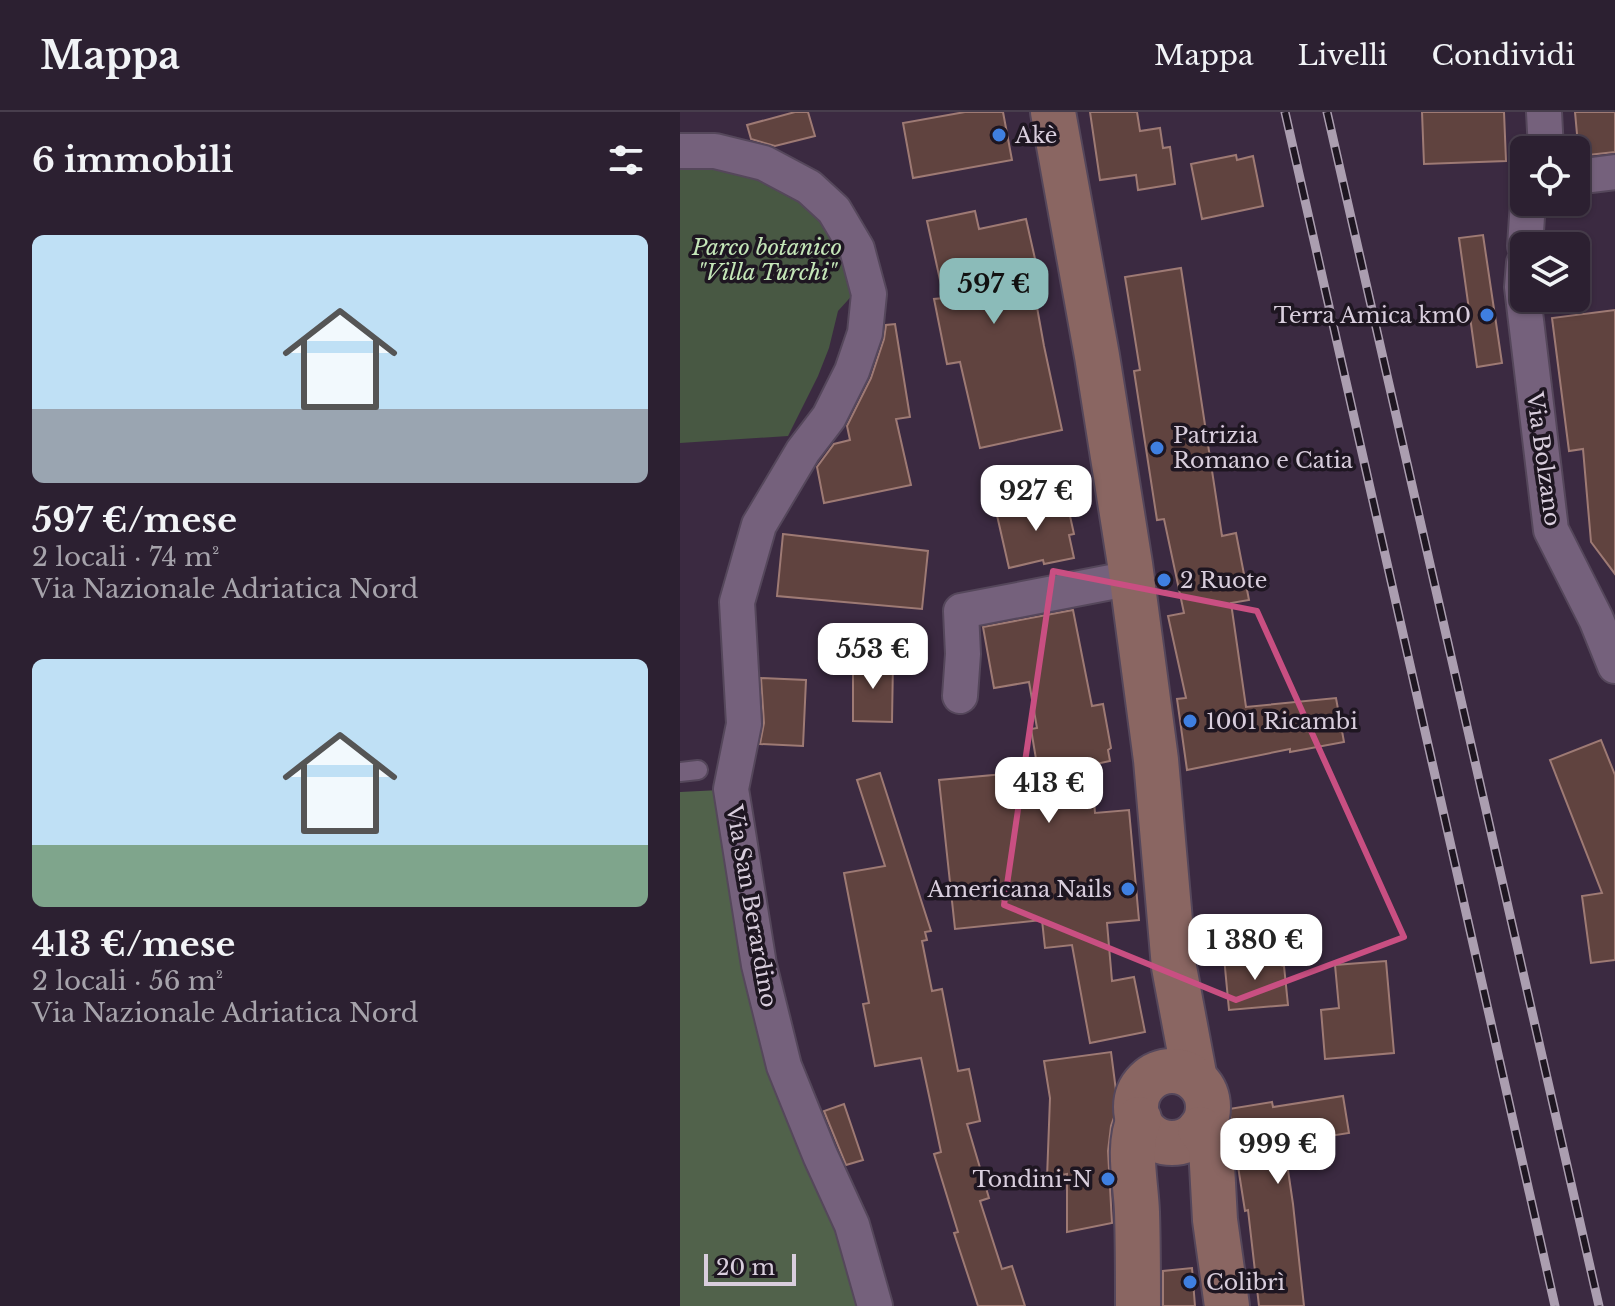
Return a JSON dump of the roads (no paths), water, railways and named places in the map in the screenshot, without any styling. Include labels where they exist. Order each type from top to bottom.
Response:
[{"type":"main road","points":[[1053,112],[1097,356],[1132,578],[1156,760],[1174,967],[1175,1077]]},
{"type":"main road","points":[[1138,1306],[1133,1131],[1171,1133],[1206,1120],[1208,1109],[1203,1087],[1175,1077],[1147,1081],[1137,1099],[1136,1109],[1171,1133],[1215,1220],[1227,1306]]},
{"type":"street","points":[[1544,112],[1545,136]]},
{"type":"street","name":"Via San Berardino","points":[[680,151],[715,151],[764,163],[809,187],[834,210],[857,249],[869,294],[865,333],[852,371],[829,417],[803,451],[759,525],[737,602],[744,724],[731,789],[759,965],[784,1066],[852,1225],[875,1306]]},
{"type":"street","points":[[1590,175],[1615,172]]},
{"type":"street","name":"Via Bolzano","points":[[1527,312],[1551,530],[1606,619],[1615,666]]},
{"type":"street","points":[[960,696],[963,654],[961,611],[1132,578]]},
{"type":"railway","points":[[1285,112],[1555,1306]]},
{"type":"railway","points":[[1327,112],[1599,1306]]},
{"type":"place","name":"Akè","points":[[999,135]]},
{"type":"place","name":"Terra Amica km0","points":[[1487,315]]},
{"type":"place","name":"Patrizia Romano e Catia","points":[[1157,448]]},
{"type":"place","name":"2 Ruote","points":[[1164,580]]},
{"type":"place","name":"1001 Ricambi","points":[[1190,721]]},
{"type":"place","name":"Americana Nails","points":[[1128,889]]},
{"type":"place","name":"Tondini-N","points":[[1108,1179]]},
{"type":"place","name":"Colibrì","points":[[1190,1282]]},
{"type":"park label","name":"Parco botanico \"Villa Turchi\"","points":[[767,260]]}]
